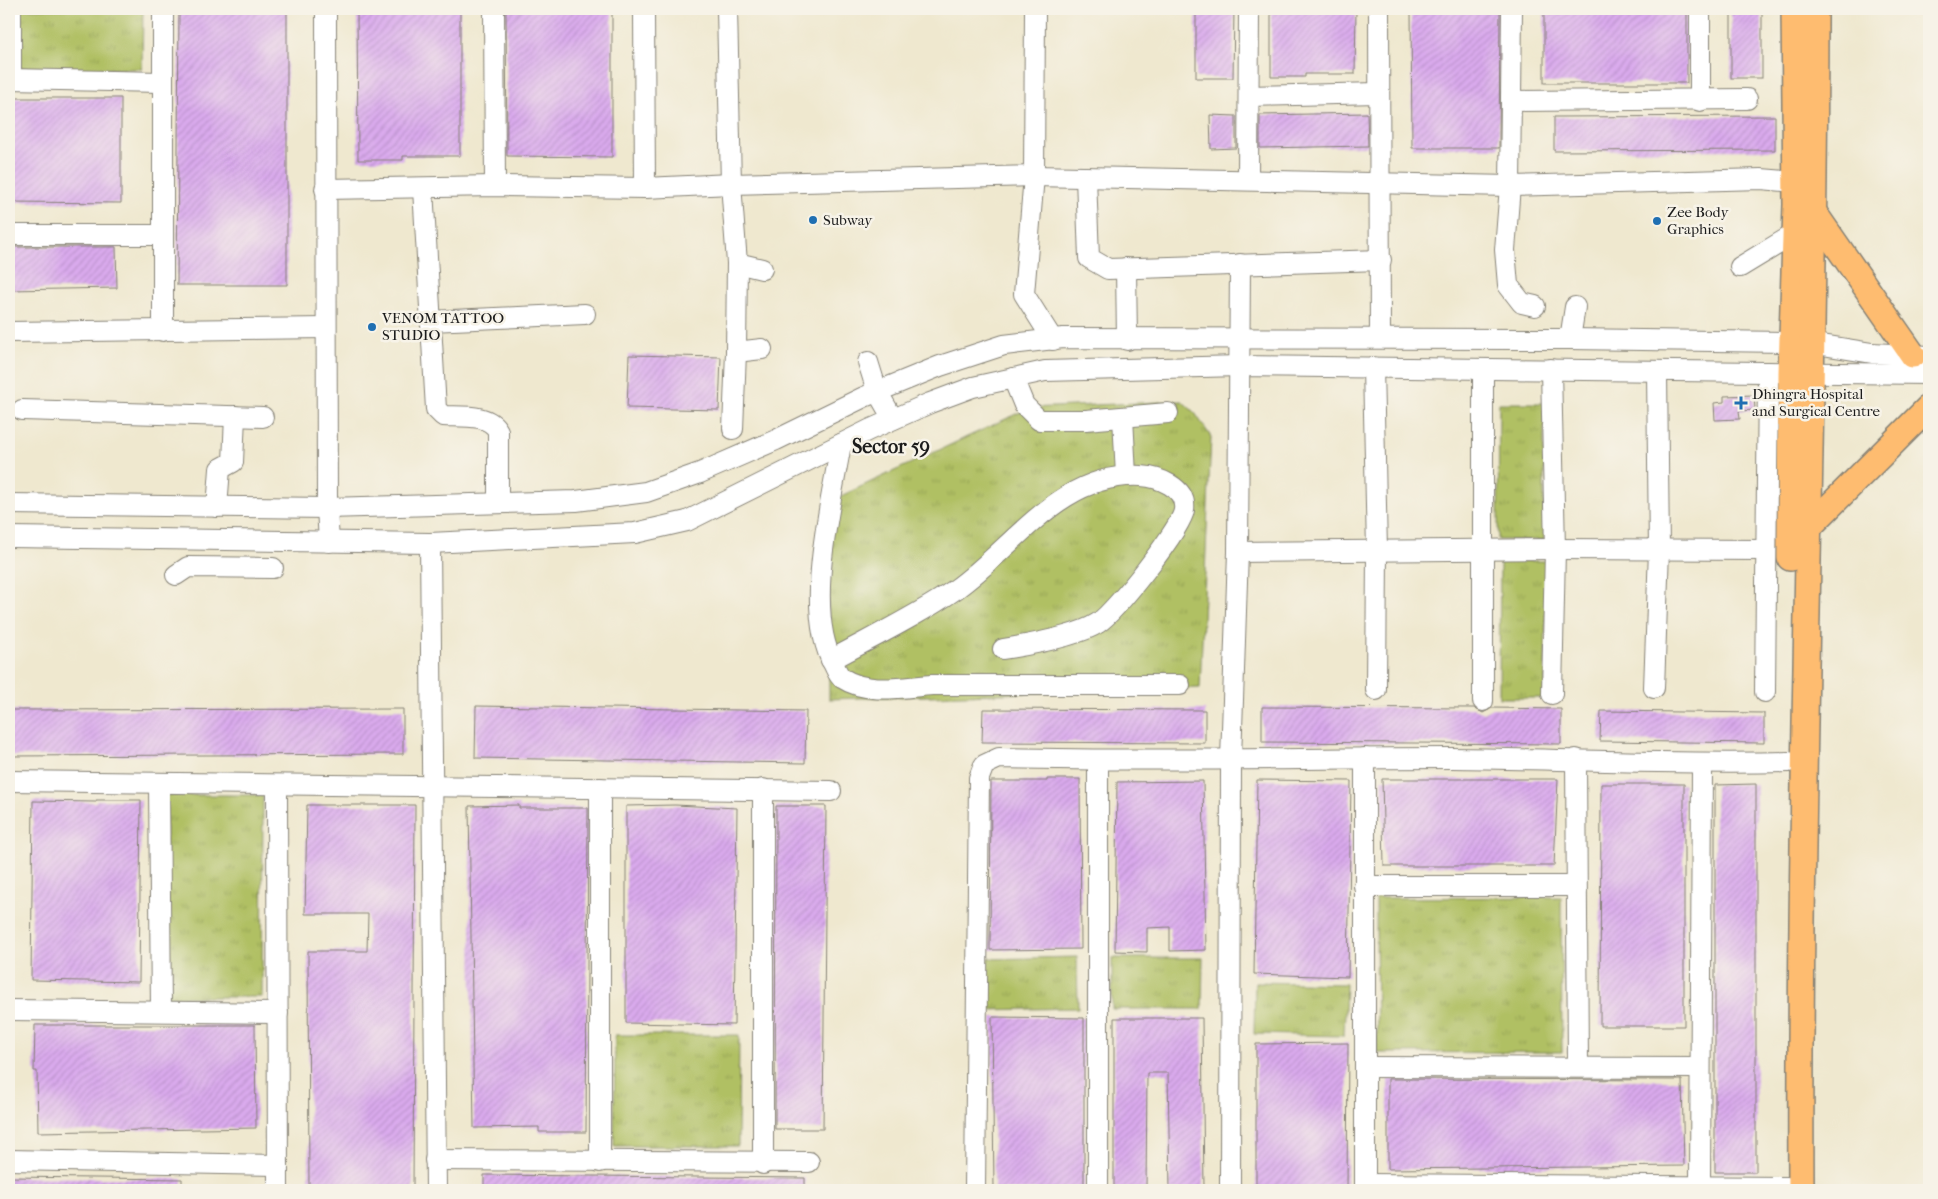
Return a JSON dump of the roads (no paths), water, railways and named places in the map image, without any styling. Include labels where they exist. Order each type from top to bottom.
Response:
[{"type":"main road","points":[[1794,9],[1796,233],[1801,343]]},
{"type":"main road","points":[[1792,1189],[1789,762],[1790,372],[1801,343],[1815,214],[1815,9]]},
{"type":"main road","points":[[1815,214],[1921,356]]},
{"type":"main road","points":[[1790,372],[1808,528],[1800,1020],[1792,1189]]},
{"type":"main road","points":[[1808,528],[1929,407]]},
{"type":"street","points":[[11,9],[10,79],[162,82]]},
{"type":"street","points":[[162,9],[163,331]]},
{"type":"street","points":[[326,9],[325,189],[327,508],[329,542]]},
{"type":"street","points":[[494,9],[494,186]]},
{"type":"street","points":[[644,9],[645,188]]},
{"type":"street","points":[[727,9],[731,184],[737,264],[733,429]]},
{"type":"street","points":[[1035,9],[1034,176],[1024,294],[1053,340]]},
{"type":"street","points":[[1248,180],[1249,9]]},
{"type":"street","points":[[1379,9],[1380,338]]},
{"type":"street","points":[[1512,9],[1510,186],[1504,250],[1508,285],[1522,303],[1536,306]]},
{"type":"street","points":[[1700,9],[1700,101]]},
{"type":"street","points":[[1249,96],[1378,93]]},
{"type":"street","points":[[1512,101],[1700,101],[1747,99]]},
{"type":"street","points":[[325,189],[423,189],[494,186],[645,188],[1034,176],[1510,186],[1761,179],[1796,182]]},
{"type":"street","points":[[1086,177],[1089,258],[1108,268],[1381,260]]},
{"type":"street","points":[[423,189],[436,409],[443,416],[487,419],[495,424],[498,431],[498,503]]},
{"type":"street","points":[[1740,267],[1796,233]]},
{"type":"street","points":[[9,235],[162,235]]},
{"type":"street","points":[[737,264],[762,269]]},
{"type":"street","points":[[1230,1190],[1231,759],[1238,552],[1241,339],[1240,264]]},
{"type":"street","points":[[1126,268],[1127,340]]},
{"type":"street","points":[[1570,339],[1576,306]]},
{"type":"street","points":[[430,321],[584,314]]},
{"type":"street","points":[[9,332],[326,328]]},
{"type":"street","points":[[9,504],[327,508],[576,500],[646,492],[700,473],[877,391],[940,366],[1004,345],[1053,340],[1219,337],[1241,339],[1570,339],[1801,343],[1872,353],[1921,356]]},
{"type":"street","points":[[736,352],[762,349]]},
{"type":"street","points":[[868,362],[877,391],[893,419]]},
{"type":"street","points":[[9,537],[430,543],[635,533],[686,521],[893,419],[972,387],[1045,371],[1240,366],[1929,374]]},
{"type":"street","points":[[1373,367],[1377,551],[1376,690]]},
{"type":"street","points":[[1483,368],[1483,701]]},
{"type":"street","points":[[1551,369],[1555,548],[1552,694]]},
{"type":"street","points":[[1654,688],[1659,550],[1657,371]]},
{"type":"street","points":[[1765,692],[1766,550],[1790,372]]},
{"type":"street","points":[[1013,378],[1024,405],[1039,420],[1086,420],[1168,413]]},
{"type":"street","points":[[22,410],[263,416]]},
{"type":"street","points":[[217,506],[220,468],[233,462],[235,416]]},
{"type":"street","points":[[1123,417],[1126,476]]},
{"type":"street","points":[[841,444],[827,528],[819,600],[822,636],[831,660],[841,677],[861,687],[890,688],[932,685],[1180,686]]},
{"type":"street","points":[[831,660],[957,588],[998,555],[1051,505],[1065,496],[1126,476],[1149,477],[1168,483],[1180,495],[1184,505],[1182,517],[1148,566],[1119,603],[1096,624],[1037,643],[1003,649]]},
{"type":"street","points":[[190,540],[182,571],[273,568]]},
{"type":"street","points":[[430,543],[436,1190]]},
{"type":"street","points":[[1238,552],[1555,548],[1766,550]]},
{"type":"street","points":[[975,1190],[979,778],[984,765],[999,758],[1098,760],[1576,759],[1702,764],[1789,762]]},
{"type":"street","points":[[1365,758],[1365,1187],[1700,1187],[1792,1189]]},
{"type":"street","points":[[1576,759],[1578,1067]]},
{"type":"street","points":[[1098,760],[1098,1190]]},
{"type":"street","points":[[1700,1187],[1702,764]]},
{"type":"street","points":[[9,781],[277,786],[830,791]]},
{"type":"street","points":[[159,783],[161,1011]]},
{"type":"street","points":[[277,786],[278,1190]]},
{"type":"street","points":[[600,788],[600,1162]]},
{"type":"street","points":[[763,789],[763,1164]]},
{"type":"street","points":[[1364,886],[1576,886]]},
{"type":"street","points":[[9,1010],[278,1013]]},
{"type":"street","points":[[1365,1067],[1700,1068]]},
{"type":"street","points":[[9,1160],[278,1165]]},
{"type":"street","points":[[435,1160],[763,1164],[809,1162]]},
{"type":"place","name":"Subway","points":[[813,220]]},
{"type":"place","name":"Zee Body Graphics","points":[[1657,221]]},
{"type":"place","name":"VENOM TATTOO STUDIO","points":[[372,327]]},
{"type":"place","name":"Dhingra Hospital and Surgical Centre","points":[[1741,403]]},
{"type":"district","name":"Sector 59","points":[[891,446]]}]
